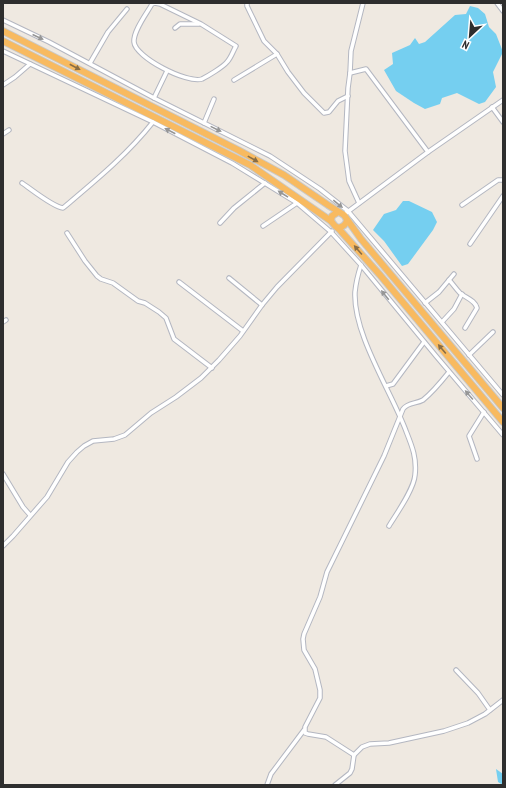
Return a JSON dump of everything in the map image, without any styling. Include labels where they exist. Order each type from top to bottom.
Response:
[{"type":"highway","points":[[3,31],[238,150],[284,175],[338,212],[346,215],[361,239],[503,408]]},
{"type":"highway","points":[[3,41],[250,165],[334,227],[380,275],[503,422]]},
{"type":"highway","points":[[334,227],[332,216],[338,212]]},
{"type":"highway","points":[[334,227],[344,226],[346,215]]},
{"type":"street","points":[[247,3],[247,6],[264,41],[277,54],[288,72],[304,93],[324,112],[329,112],[338,101],[348,96]]},
{"type":"street","points":[[359,203],[349,181],[345,150],[351,51],[363,3]]},
{"type":"street","points":[[497,3],[503,11]]},
{"type":"street","points":[[152,4],[160,4],[201,24],[236,46],[228,62],[202,79],[194,80],[167,71],[135,47],[134,37],[139,25],[152,4]]},
{"type":"street","points":[[90,63],[108,32],[127,9]]},
{"type":"street","points":[[3,20],[49,42],[154,98],[270,156],[320,189],[346,215],[442,322],[503,395]]},
{"type":"street","points":[[175,28],[180,24],[201,24]]},
{"type":"street","points":[[3,51],[153,122],[232,163],[334,227],[361,265],[503,435]]},
{"type":"street","points":[[234,80],[277,54]]},
{"type":"street","points":[[3,84],[15,77],[30,64]]},
{"type":"street","points":[[350,73],[366,68],[428,152]]},
{"type":"street","points":[[154,98],[167,71]]},
{"type":"street","points":[[204,122],[214,99]]},
{"type":"street","points":[[346,215],[359,203],[428,152],[503,100]]},
{"type":"street","points":[[492,108],[503,122]]},
{"type":"street","points":[[22,183],[58,208],[63,208],[113,166],[153,122]]},
{"type":"street","points":[[3,134],[9,130]]},
{"type":"street","points":[[462,205],[498,180],[503,180]]},
{"type":"street","points":[[220,223],[234,208],[265,183]]},
{"type":"street","points":[[470,244],[503,196]]},
{"type":"street","points":[[262,226],[297,203]]},
{"type":"street","points":[[3,546],[14,536],[51,491],[68,462],[84,446],[93,441],[114,439],[125,435],[151,413],[190,387],[212,368],[244,331],[262,305],[277,287],[334,227]]},
{"type":"street","points":[[67,233],[85,261],[97,276],[113,283],[138,301],[145,303],[159,312],[166,318],[174,339],[212,368]]},
{"type":"street","points":[[361,265],[356,279],[356,308],[368,348],[400,415],[415,454],[415,472],[412,486],[390,526]]},
{"type":"street","points":[[425,303],[439,292],[454,274]]},
{"type":"street","points":[[229,278],[262,305]]},
{"type":"street","points":[[449,280],[462,294],[475,303],[477,308],[465,328]]},
{"type":"street","points":[[179,282],[244,331]]},
{"type":"street","points":[[442,322],[454,309],[462,294]]},
{"type":"street","points":[[469,355],[494,332]]},
{"type":"street","points":[[386,386],[393,384],[424,342]]},
{"type":"street","points":[[267,785],[271,774],[304,730],[320,698],[320,690],[315,669],[304,650],[303,639],[320,597],[328,572],[384,456],[403,409],[409,404],[422,400],[449,372]]},
{"type":"street","points":[[477,459],[470,436],[484,412]]},
{"type":"street","points":[[3,474],[23,507],[30,515]]},
{"type":"street","points":[[456,670],[478,693],[490,710]]},
{"type":"street","points":[[335,785],[350,773],[354,755],[362,747],[370,744],[386,744],[444,731],[468,723],[490,710],[503,700]]},
{"type":"street","points":[[304,730],[308,734],[326,737],[354,755]]},
{"type":"water","points":[[470,6],[478,8],[485,14],[489,27],[496,34],[503,52],[493,72],[496,87],[485,102],[479,104],[457,93],[442,98],[440,104],[425,109],[396,91],[384,70],[393,64],[392,53],[410,45],[415,38],[419,44],[425,42],[455,15],[466,14]]},
{"type":"water","points":[[403,201],[409,201],[432,212],[437,222],[433,230],[408,264],[402,266],[384,241],[373,230],[384,214],[396,210]]},
{"type":"water","points":[[496,769],[503,774],[503,785],[498,782]]}]
